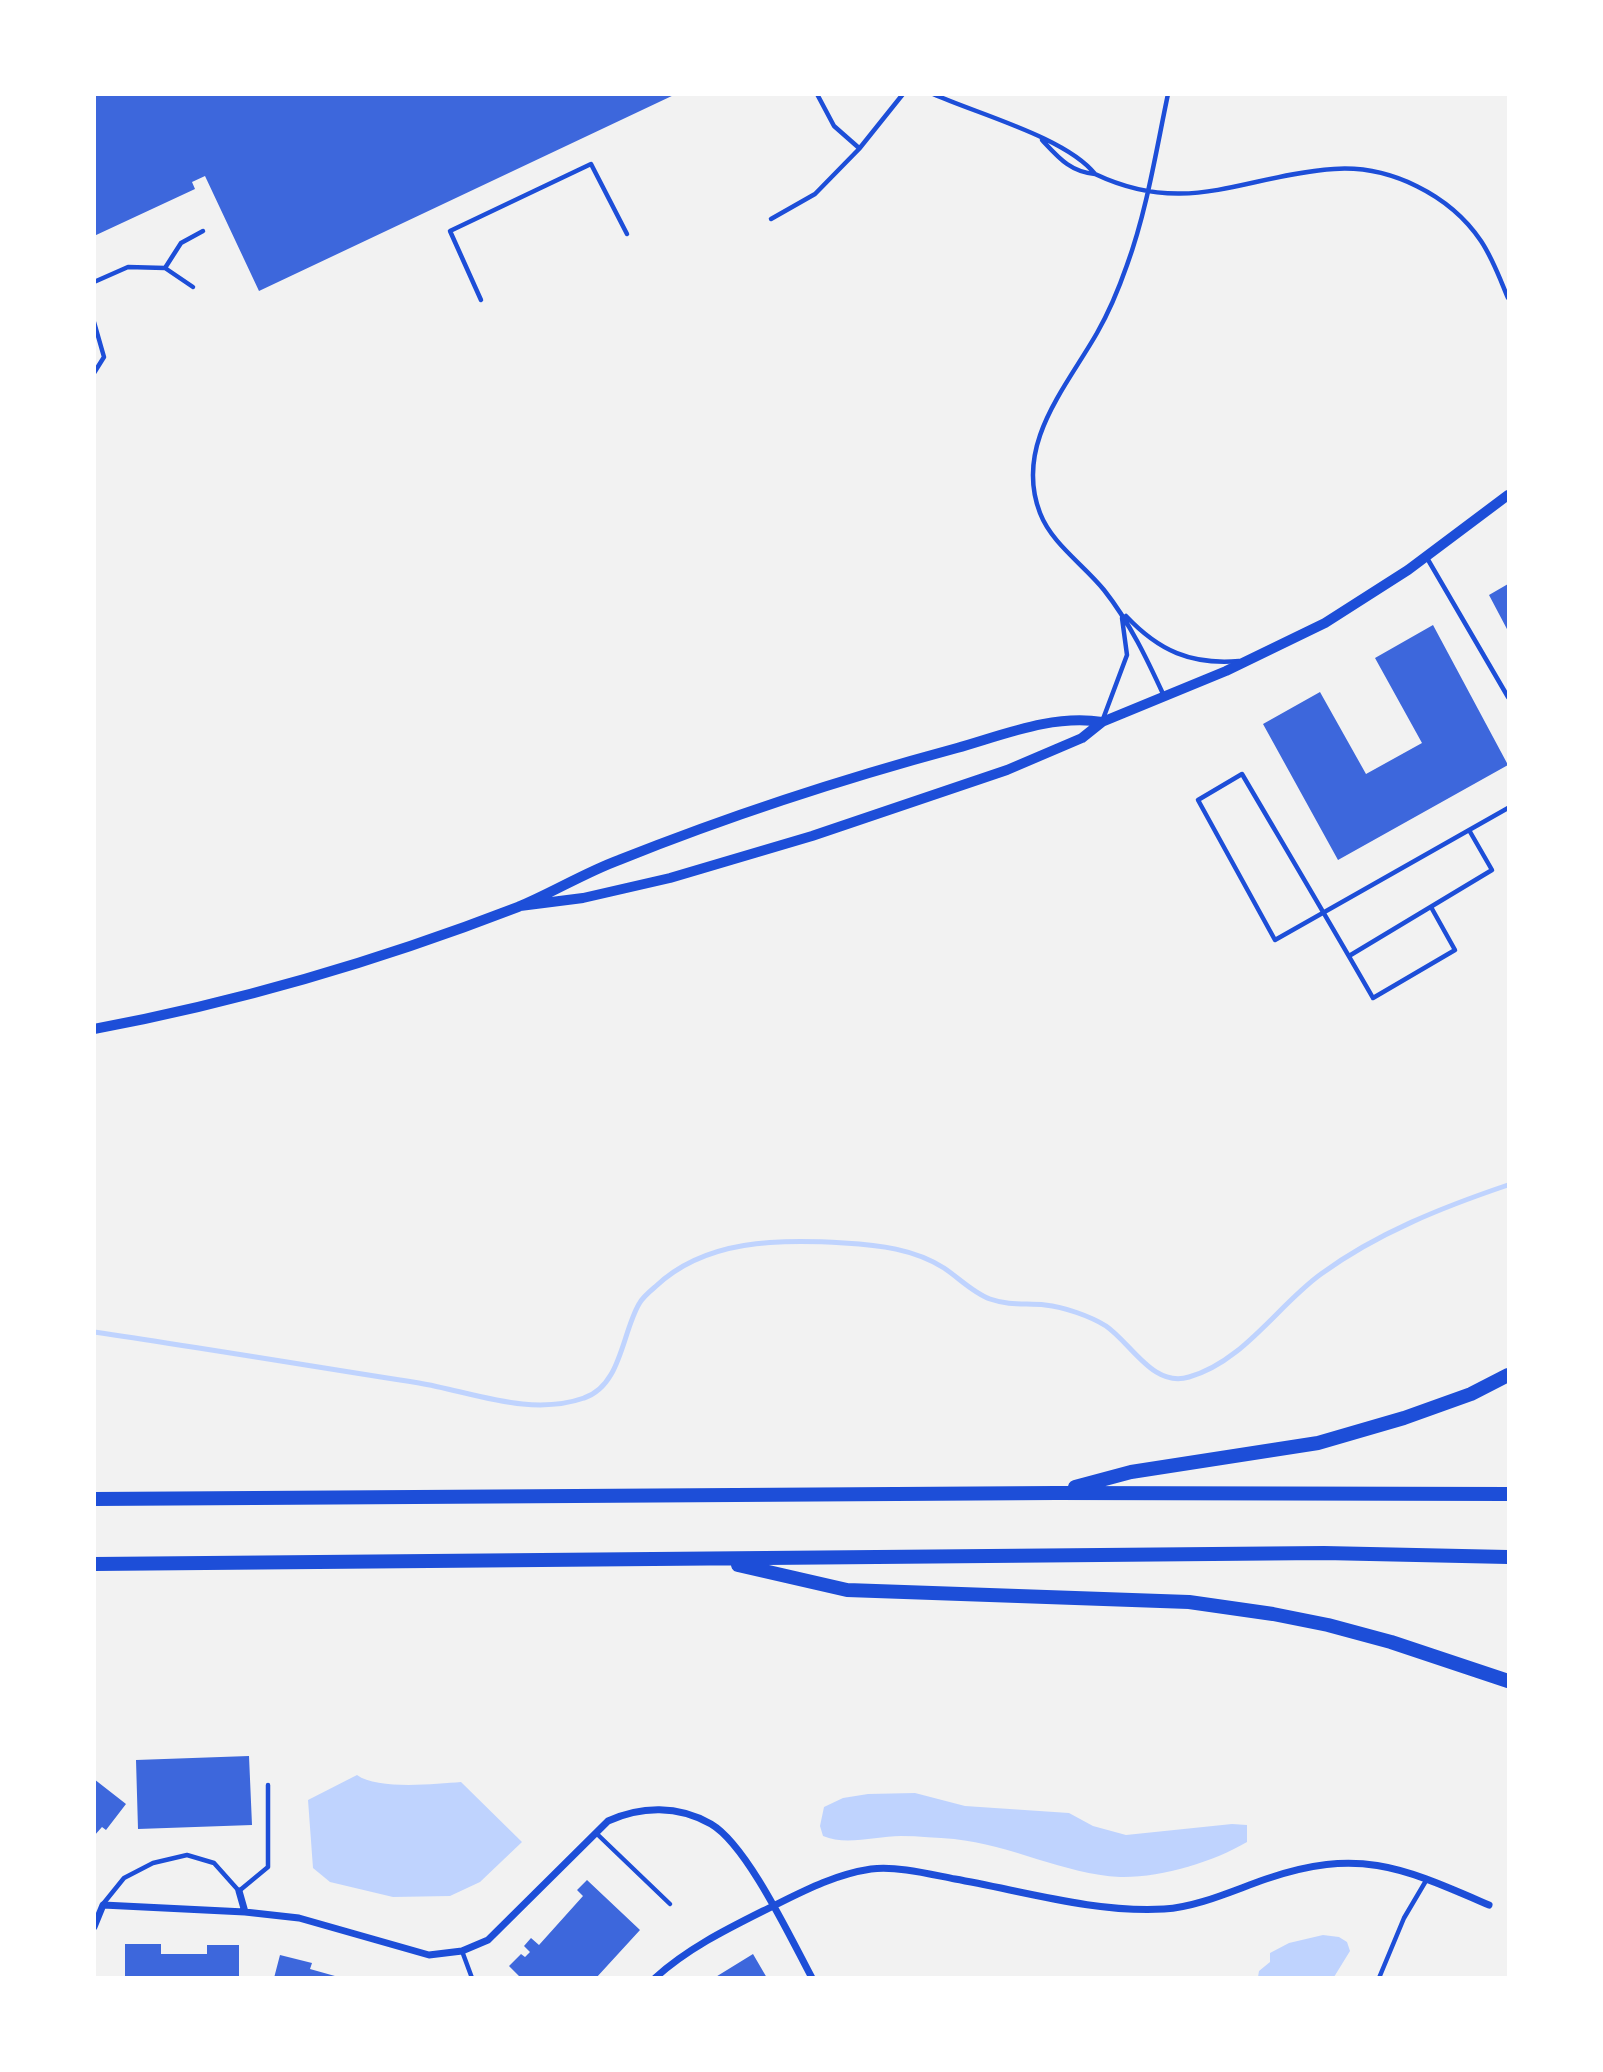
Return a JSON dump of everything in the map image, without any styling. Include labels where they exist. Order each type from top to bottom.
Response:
[{"type":"highway","points":[[1056,1493],[1130,1472],[1318,1443],[1404,1418],[1471,1394],[1508,1376]]},
{"type":"highway","points":[[94,1499],[1056,1493],[1508,1494]]},
{"type":"highway","points":[[94,1564],[1324,1553],[1508,1557]]},
{"type":"highway","points":[[713,1559],[847,1590],[1189,1602],[1273,1614],[1366,1635],[1508,1681]]},
{"type":"street","points":[[520,906],[611,893],[812,836],[1007,770],[1082,738],[1101,722],[1165,698],[1254,659],[1325,623],[1427,557],[1508,495]]},
{"type":"street","points":[[94,1029],[185,1012],[250,995],[520,906],[580,876],[643,850],[847,780],[1029,727],[1075,719],[1101,722]]},
{"type":"street","points":[[94,1927],[103,1905],[245,1912],[299,1918],[429,1955],[462,1951],[488,1940],[608,1821],[630,1811],[659,1809],[688,1814],[713,1825],[738,1851],[812,1978]]},
{"type":"street","points":[[655,1978],[674,1960],[772,1906],[826,1879],[873,1869],[919,1872],[1121,1910],[1168,1909],[1212,1898],[1304,1866],[1346,1861],[1387,1866],[1427,1878],[1489,1905]]},
{"type":"street","points":[[239,1891],[245,1912]]},
{"type":"lane","points":[[817,94],[834,126],[859,149]]},
{"type":"lane","points":[[771,219],[808,200],[859,149],[904,94]]},
{"type":"lane","points":[[933,94],[1070,151],[1095,174]]},
{"type":"lane","points":[[1168,94],[1139,229],[1121,283],[1098,331],[1039,435],[1031,469],[1036,504],[1050,533],[1153,642],[1172,654],[1205,662],[1254,659]]},
{"type":"lane","points":[[1042,140],[1061,161],[1084,173],[1147,190],[1199,195],[1335,169],[1391,176],[1435,196],[1464,220],[1483,244],[1506,286],[1508,298]]},
{"type":"lane","points":[[481,300],[450,231],[590,164],[627,234]]},
{"type":"lane","points":[[165,268],[181,243],[203,231]]},
{"type":"lane","points":[[94,282],[128,267],[165,268],[192,288]]},
{"type":"lane","points":[[94,322],[104,349],[102,363],[94,373]]},
{"type":"lane","points":[[1427,557],[1508,697]]},
{"type":"lane","points":[[1119,609],[1142,648],[1165,698]]},
{"type":"lane","points":[[1101,722],[1126,656],[1125,632],[1119,609]]},
{"type":"lane","points":[[1431,907],[1455,950],[1373,998],[1324,913],[1241,774],[1198,800],[1275,940],[1324,913],[1508,808]]},
{"type":"lane","points":[[1349,956],[1492,870],[1469,830]]},
{"type":"lane","points":[[103,1905],[124,1878],[153,1863],[187,1855],[214,1863],[239,1891],[268,1867],[268,1785]]},
{"type":"lane","points":[[595,1832],[670,1904]]},
{"type":"lane","points":[[1379,1978],[1404,1918],[1427,1878]]},
{"type":"lane","points":[[462,1951],[472,1978]]},
{"type":"water","points":[[357,1775],[366,1780],[392,1784],[461,1782],[522,1842],[480,1882],[450,1896],[393,1897],[330,1882],[313,1868],[308,1800]]},
{"type":"water","points":[[915,1793],[965,1806],[1069,1813],[1093,1826],[1126,1835],[1232,1824],[1247,1825],[1247,1842],[1219,1856],[1169,1872],[1120,1877],[1078,1871],[996,1847],[954,1839],[901,1836],[841,1840],[823,1836],[820,1826],[824,1807],[843,1798],[868,1794]]},
{"type":"water","points":[[1323,1935],[1339,1937],[1347,1942],[1350,1951],[1334,1977],[1258,1977],[1259,1971],[1270,1962],[1270,1953],[1289,1943]]},
{"type":"building","points":[[94,94],[676,94],[259,291],[205,176],[192,182],[195,189],[94,236]]},
{"type":"building","points":[[1508,584],[1508,631],[1489,595]]},
{"type":"building","points":[[1433,625],[1508,765],[1338,860],[1263,724],[1320,692],[1366,774],[1422,743],[1375,658]]},
{"type":"building","points":[[249,1756],[252,1825],[138,1829],[136,1760]]},
{"type":"building","points":[[94,1779],[126,1804],[106,1830],[102,1827],[94,1836]]},
{"type":"building","points":[[587,1880],[640,1930],[596,1978],[521,1978],[509,1966],[521,1954],[525,1957],[530,1952],[524,1946],[531,1938],[539,1945],[583,1896],[577,1890]]},
{"type":"building","points":[[125,1944],[161,1944],[161,1954],[207,1954],[207,1945],[239,1945],[239,1978],[125,1978]]},
{"type":"building","points":[[753,1954],[767,1978],[714,1978]]},
{"type":"building","points":[[280,1955],[312,1963],[310,1969],[342,1978],[274,1978]]},
{"type":"waterway","points":[[94,1332],[419,1383],[501,1401],[543,1405],[564,1403],[584,1398],[596,1392],[606,1382],[619,1357],[640,1302],[675,1271],[696,1259],[744,1246],[794,1241],[819,1242],[870,1245],[908,1252],[944,1268],[990,1299],[1052,1306],[1085,1315],[1106,1326],[1154,1370],[1176,1379],[1208,1370],[1226,1359],[1259,1332],[1305,1287],[1342,1259],[1435,1212],[1508,1185]]}]
